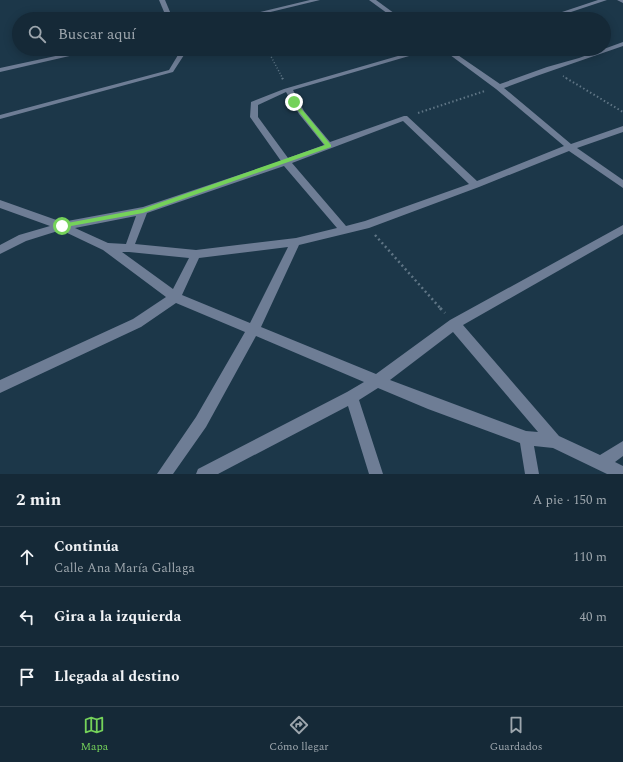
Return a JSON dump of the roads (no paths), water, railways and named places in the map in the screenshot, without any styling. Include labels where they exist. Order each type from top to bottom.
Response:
[{"type":"street","points":[[162,0],[167,12]]},
{"type":"street","points":[[265,12],[317,0]]},
{"type":"street","points":[[372,0],[389,12]]},
{"type":"street","points":[[566,12],[604,0]]},
{"type":"street","points":[[611,48],[623,44]]},
{"type":"street","points":[[0,70],[65,56]]},
{"type":"street","points":[[0,117],[172,70],[180,56]]},
{"type":"street","points":[[344,230],[286,162],[254,117],[254,104],[264,98],[402,56]]},
{"type":"street","points":[[455,56],[499,87],[570,147],[623,185]]},
{"type":"street","points":[[499,87],[549,68],[589,56]]},
{"type":"street","points":[[289,90],[300,112],[329,146]]},
{"type":"street","points":[[0,250],[23,238],[62,226],[143,211],[286,162],[404,118],[476,185]]},
{"type":"street","points":[[107,247],[196,254],[296,242],[366,225],[476,185],[570,147],[623,129]]},
{"type":"street","points":[[0,204],[62,226],[107,247],[175,297],[376,382],[526,438],[554,441],[623,474]]},
{"type":"street","points":[[129,248],[143,211]]},
{"type":"street","points":[[203,474],[352,397],[376,382],[454,324],[623,228]]},
{"type":"street","points":[[164,474],[201,422],[253,330],[296,242]]},
{"type":"street","points":[[0,386],[137,323],[175,297],[196,254]]},
{"type":"street","points":[[454,324],[554,441]]},
{"type":"street","points":[[352,397],[376,474]]},
{"type":"street","points":[[526,438],[532,474]]},
{"type":"street","points":[[600,464],[623,448]]}]
